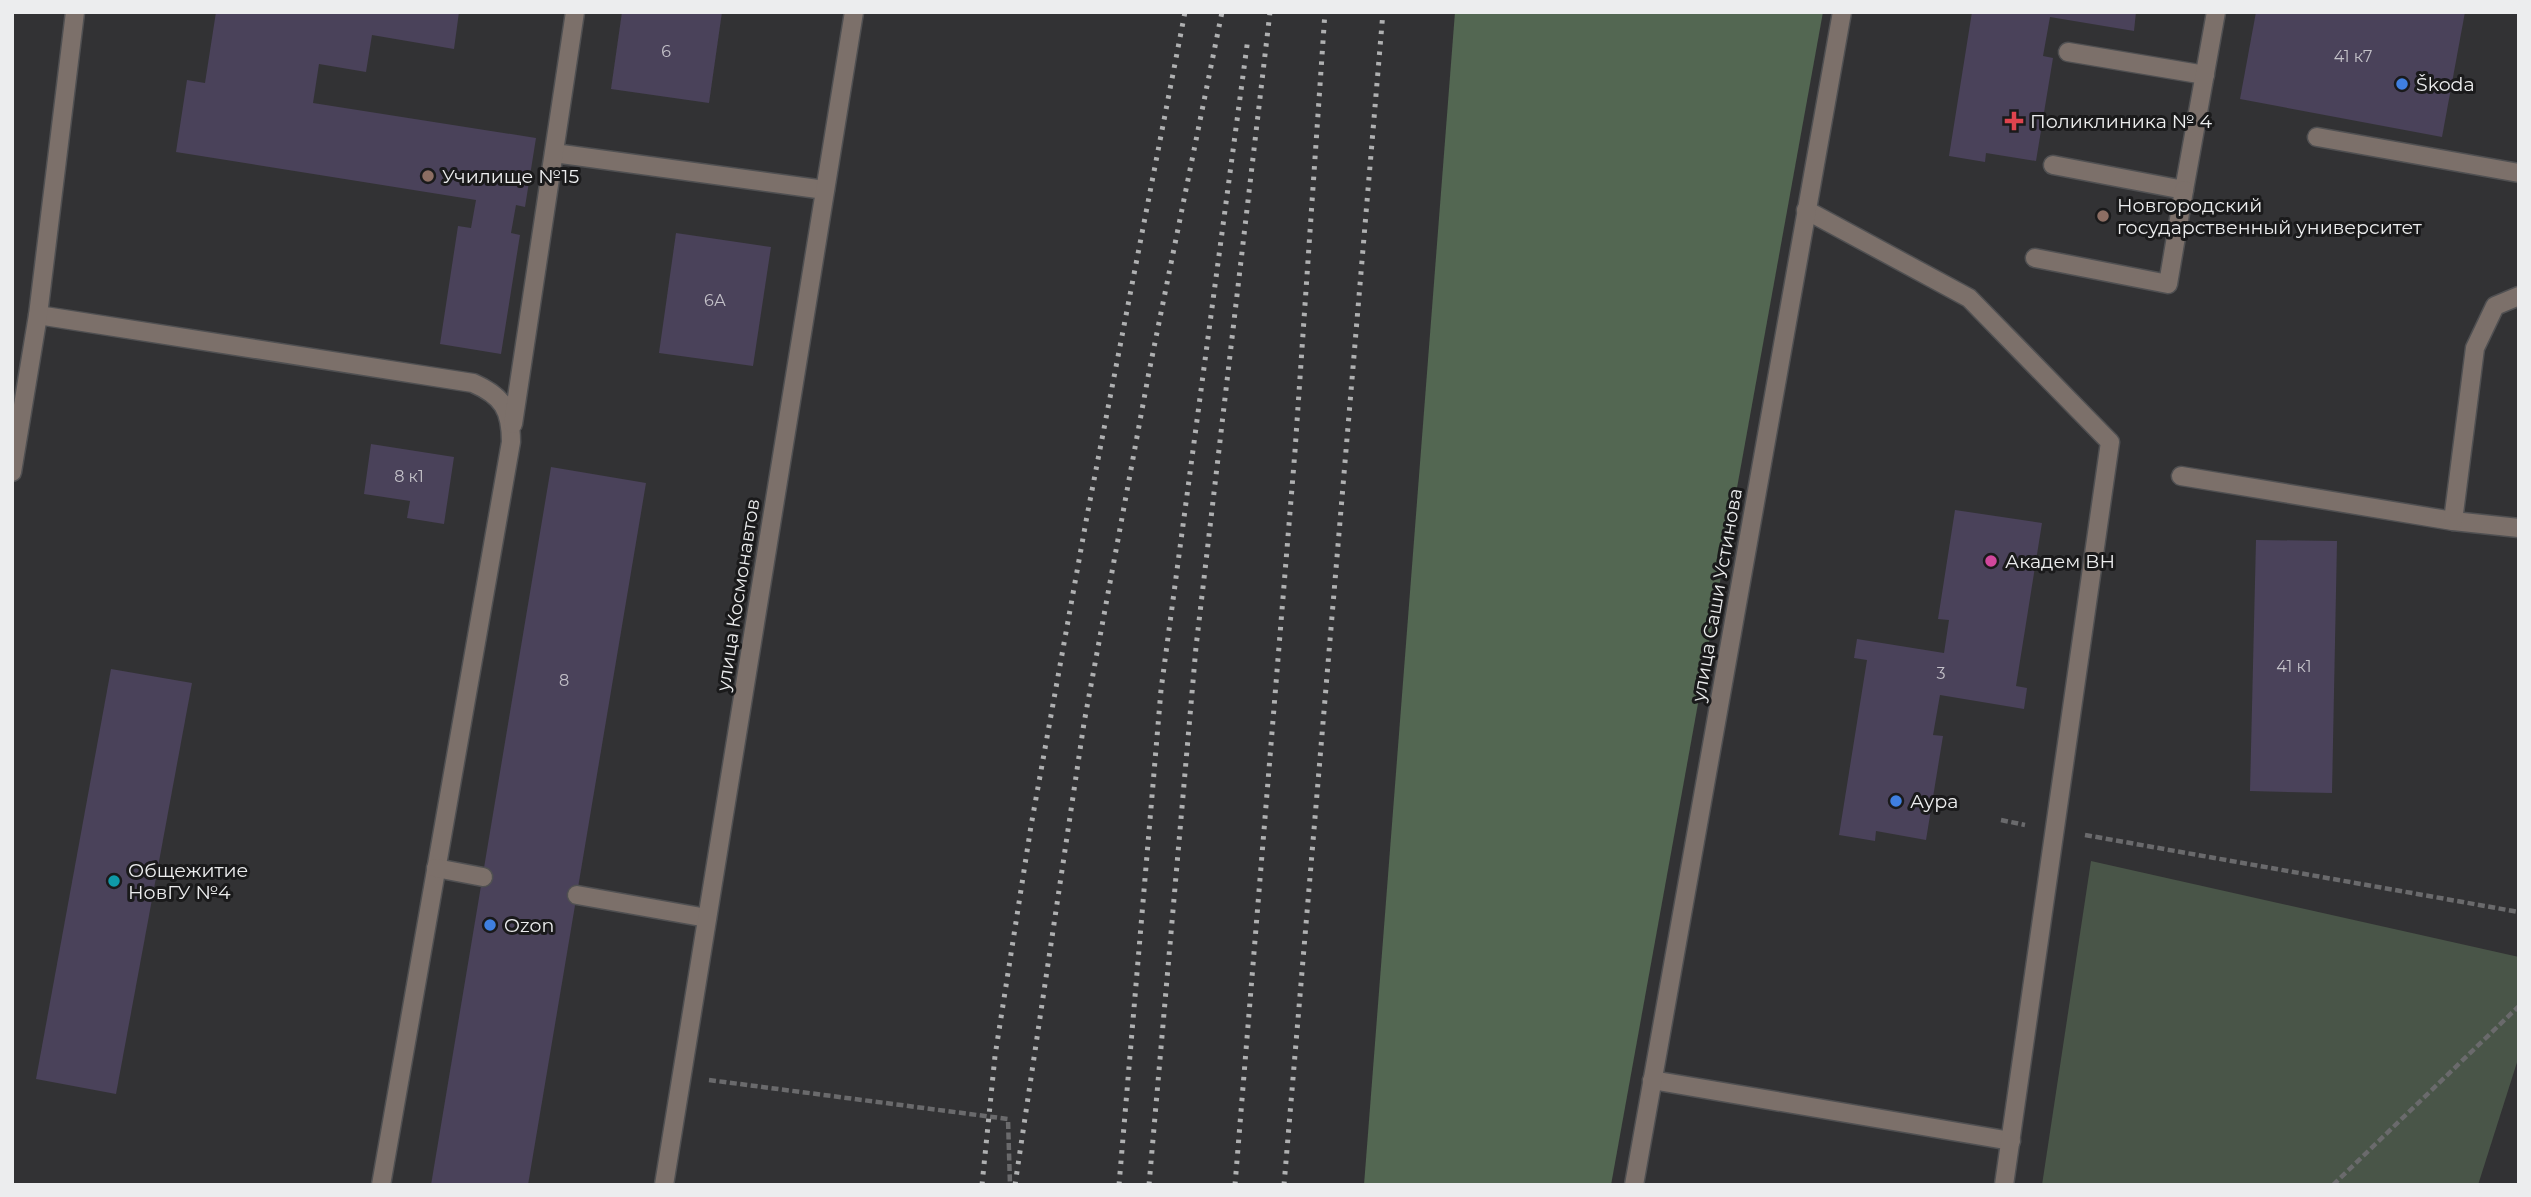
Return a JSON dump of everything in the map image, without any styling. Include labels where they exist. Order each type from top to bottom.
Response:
[{"type":"street","points":[[12,472],[37,315],[75,12]]},
{"type":"street","points":[[381,1185],[510,442],[575,12]]},
{"type":"street","name":"улица Космонавтов","points":[[664,1185],[854,12]]},
{"type":"street","name":"улица Саши Устинова","points":[[1634,1185],[1842,12]]},
{"type":"street","points":[[2035,258],[2168,284],[2216,12]]},
{"type":"street","points":[[2068,52],[2205,75]]},
{"type":"street","points":[[2316,137],[2519,173]]},
{"type":"street","points":[[554,153],[825,190]]},
{"type":"street","points":[[2053,165],[2184,190]]},
{"type":"street","points":[[1807,210],[1969,298],[2110,442],[2004,1185]]},
{"type":"street","points":[[2453,522],[2475,348],[2495,306],[2519,296]]},
{"type":"street","points":[[37,315],[473,383],[495,395],[509,414],[510,442]]},
{"type":"street","points":[[2181,476],[2453,522],[2519,528]]},
{"type":"street","points":[[436,868],[483,877]]},
{"type":"street","points":[[577,895],[708,918]]},
{"type":"street","points":[[1652,1080],[2011,1141]]},
{"type":"path","points":[[2001,820],[2519,912]]},
{"type":"path","points":[[2333,1185],[2519,1006]]},
{"type":"path","points":[[682,1077],[1008,1119],[1010,1185]]},
{"type":"green space","points":[[1455,12],[1823,12],[1611,1185],[1364,1185]]},
{"type":"green space","points":[[2091,861],[2519,957],[2519,1056],[2478,1185],[2042,1185]]},
{"type":"building","name":"Училище №15","points":[[216,12],[459,12],[454,49],[372,35],[366,72],[319,64],[313,103],[536,138],[525,207],[516,205],[511,233],[520,235],[501,354],[440,344],[458,226],[471,228],[476,200],[176,152],[187,80],[205,83]]},
{"type":"building","points":[[622,12],[722,12],[709,103],[611,89]]},
{"type":"building","points":[[1972,12],[2136,12],[2134,31],[2050,17],[2043,56],[2053,58],[2036,161],[1986,153],[1985,162],[1949,156]]},
{"type":"building","points":[[2256,12],[2465,12],[2442,137],[2240,99]]},
{"type":"building","points":[[676,233],[771,247],[753,366],[659,353]]},
{"type":"building","points":[[371,444],[454,457],[444,524],[407,518],[410,501],[364,494]]},
{"type":"building","points":[[551,467],[646,483],[528,1185],[431,1185]]},
{"type":"building","points":[[1955,510],[2042,523],[2016,686],[2027,688],[2024,709],[1940,695],[1933,735],[1943,736],[1926,840],[1876,831],[1875,841],[1839,835],[1867,660],[1854,658],[1857,639],[1944,653],[1949,620],[1938,619]]},
{"type":"building","points":[[2256,540],[2337,541],[2332,793],[2250,791]]},
{"type":"building","name":"Общежитие НовГУ №4","points":[[111,669],[192,683],[116,1094],[36,1079]]},
{"type":"railway","points":[[982,1185],[995,1056],[1031,826],[1087,516],[1185,12]]},
{"type":"railway","points":[[1015,1185],[1084,723],[1149,372],[1222,12]]},
{"type":"railway","points":[[1149,1185],[1196,647],[1270,12]]},
{"type":"railway","points":[[1235,1185],[1295,451],[1325,12]]},
{"type":"railway","points":[[1284,1185],[1383,12]]},
{"type":"railway","points":[[1119,1185],[1161,690],[1248,38]]},
{"type":"place","name":"Škoda","points":[[2402,84]]},
{"type":"place","name":"Поликлиника № 4","points":[[2014,121]]},
{"type":"place","name":"Училище №15","points":[[428,176]]},
{"type":"place","name":"Новгородский государственный университет","points":[[2103,216]]},
{"type":"place","name":"Академ ВН","points":[[1991,561]]},
{"type":"place","name":"Аура","points":[[1896,801]]},
{"type":"place","name":"Общежитие НовГУ №4","points":[[114,881]]},
{"type":"place","name":"Ozon","points":[[490,925]]}]
